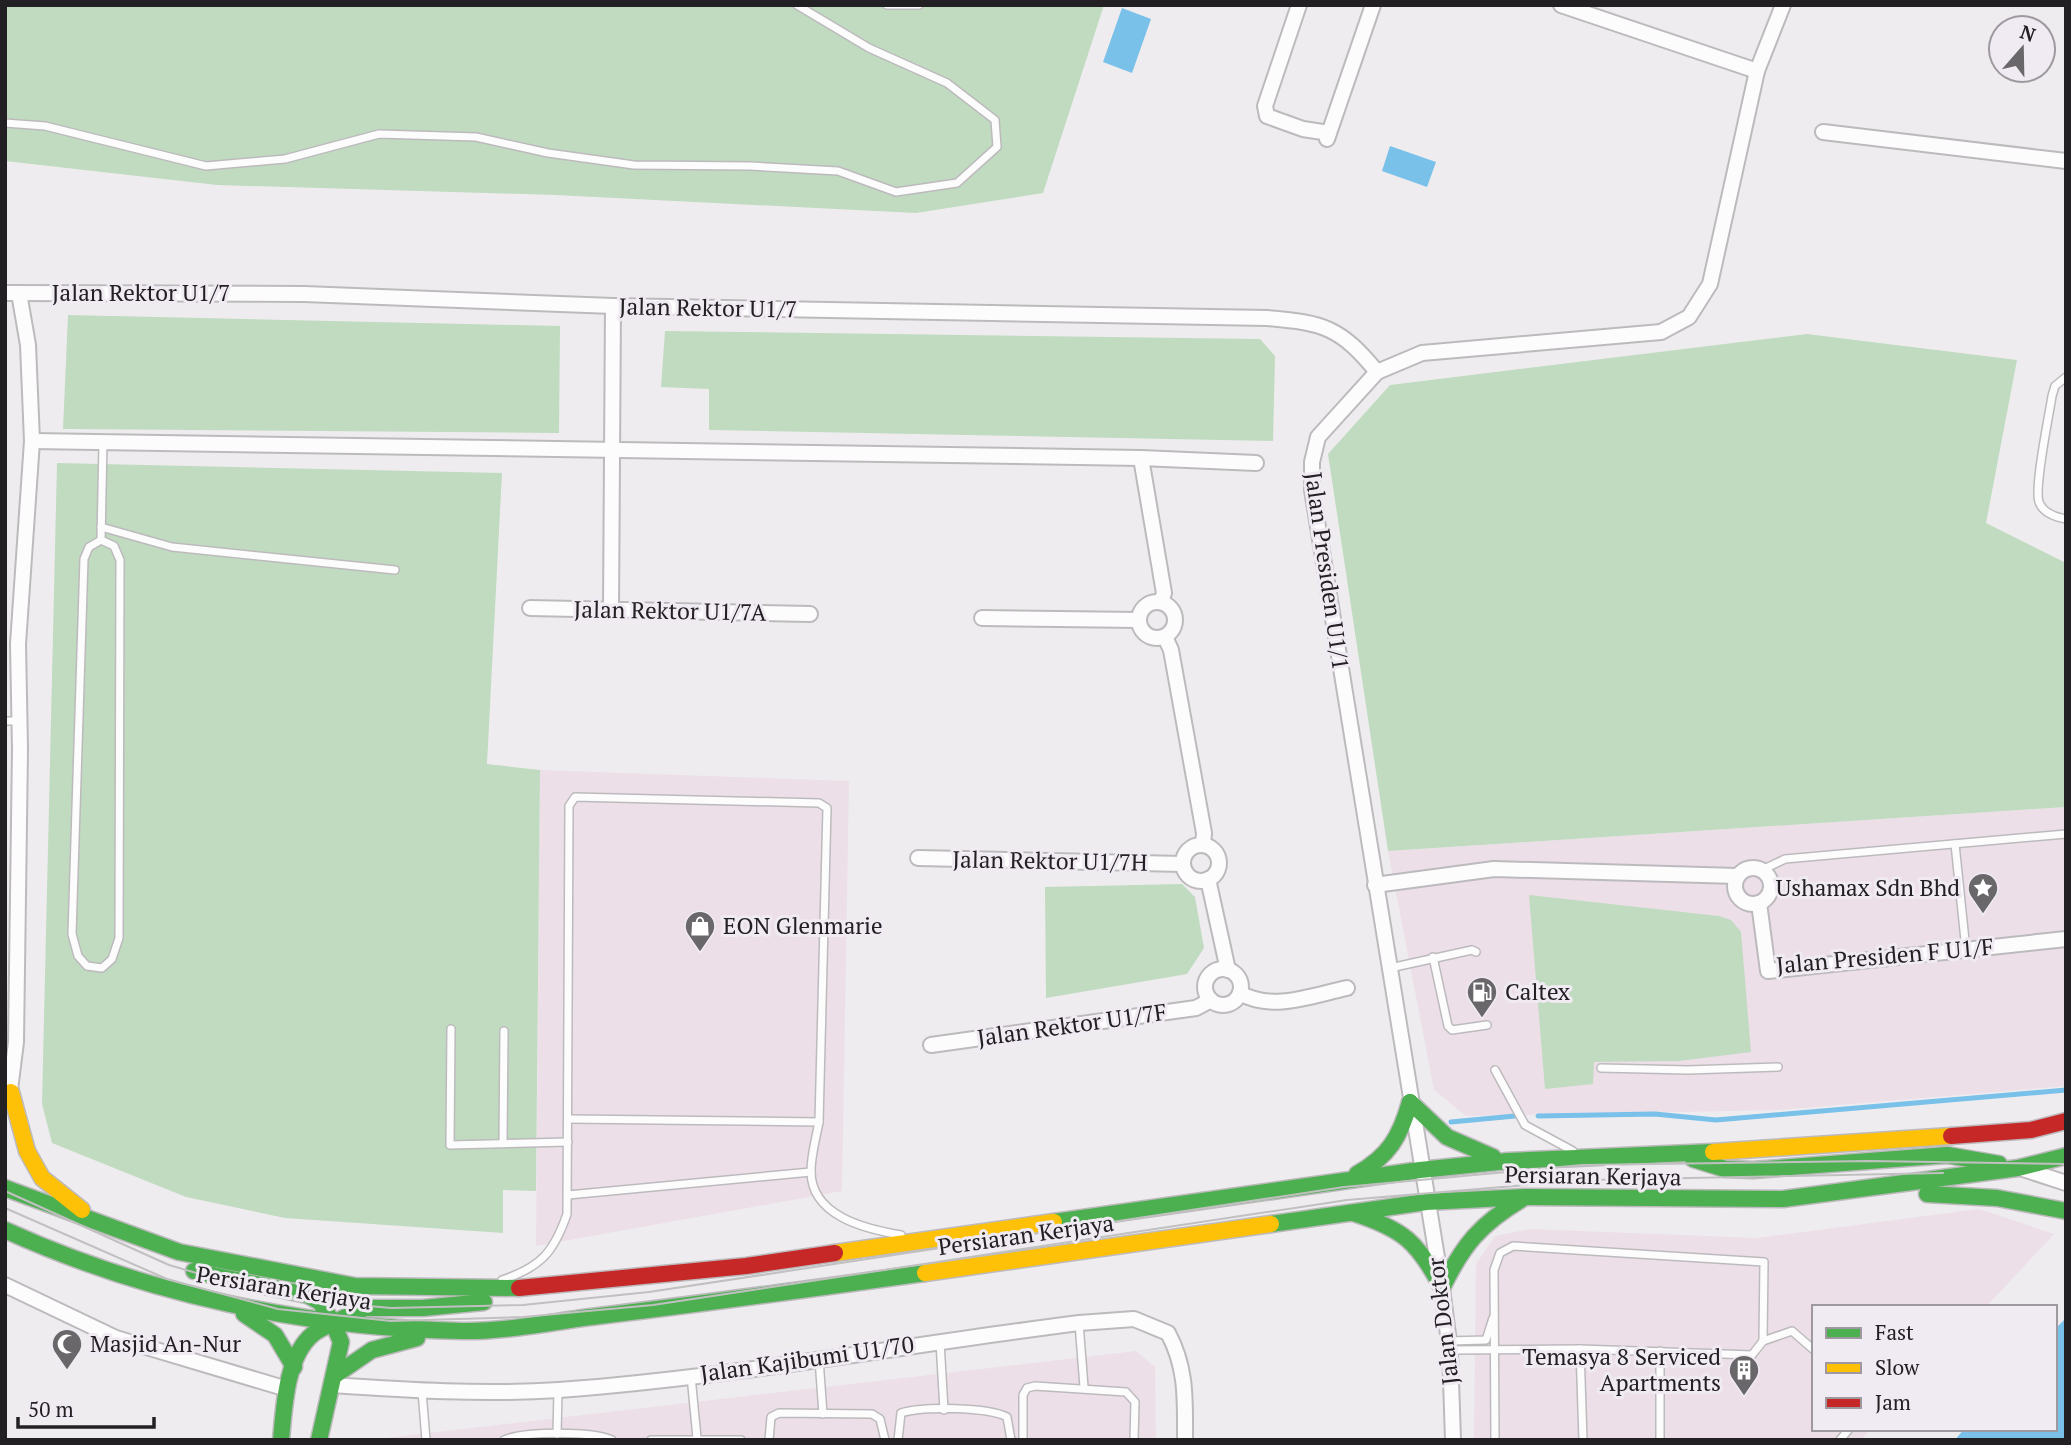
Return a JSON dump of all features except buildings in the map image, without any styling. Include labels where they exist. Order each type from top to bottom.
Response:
[{"type":"main road","points":[[8,1094],[27,1151],[42,1178],[97,1222]]},
{"type":"main road","points":[[1410,1102],[1443,1138],[1467,1150],[1508,1161]]},
{"type":"main road","points":[[1345,1182],[1393,1151],[1401,1136],[1410,1102]]},
{"type":"main road","name":"Persiaran Kerjaya","points":[[5,1188],[179,1252],[344,1284],[501,1290],[746,1266],[927,1238],[1420,1170],[1508,1161],[1757,1150],[2031,1130],[2066,1121]]},
{"type":"main road","points":[[1673,1153],[1725,1169],[1753,1170],[1947,1156],[2018,1168]]},
{"type":"main road","name":"Persiaran Kerjaya","points":[[5,1230],[84,1264],[178,1293],[214,1301],[333,1323],[465,1331],[726,1301],[1347,1211],[1426,1202],[1525,1197],[1783,1199],[2018,1168],[2066,1156]]},
{"type":"main road","points":[[1783,1199],[1954,1193],[2013,1199],[2066,1211]]},
{"type":"main road","points":[[1442,1288],[1462,1247],[1487,1218],[1525,1197]]},
{"type":"main road","points":[[45,1204],[124,1245],[190,1270],[307,1295],[320,1302],[341,1342],[319,1440]]},
{"type":"main road","points":[[1347,1211],[1392,1228],[1420,1245],[1442,1288]]},
{"type":"main road","points":[[5,1217],[84,1264]]},
{"type":"main road","points":[[281,1440],[287,1389],[311,1335],[348,1312],[366,1306],[421,1308],[552,1297],[656,1275]]},
{"type":"main road","points":[[214,1301],[265,1323],[284,1341],[295,1367]]},
{"type":"main road","points":[[333,1381],[365,1351],[384,1343],[465,1331]]},
{"type":"street","points":[[1299,5],[1265,106],[1267,116],[1328,136],[1373,5]]},
{"type":"street","points":[[1561,5],[1757,71]]},
{"type":"street","name":"Jalan Presiden U1/1","points":[[1426,1202],[1314,503],[1312,471],[1318,436],[1377,372],[1422,354],[1661,332],[1689,317],[1710,284],[1757,71],[1783,5]]},
{"type":"street","points":[[1823,132],[2066,161]]},
{"type":"street","points":[[5,1110],[16,1042],[12,648],[32,442],[28,345],[12,293]]},
{"type":"street","name":"Jalan Rektor U1/7","points":[[12,293],[304,294],[613,306],[1291,320],[1315,322],[1338,334],[1356,346],[1377,372]]},
{"type":"street","points":[[611,610],[613,306]]},
{"type":"street","points":[[32,442],[1141,458],[1256,463]]},
{"type":"street","points":[[1141,458],[1164,593],[1161,602]]},
{"type":"street","points":[[1161,602],[1171,608],[1176,618],[1174,629],[1165,637],[1147,636],[1139,620],[1146,606],[1161,602]]},
{"type":"street","name":"Jalan Rektor U1/7A","points":[[530,608],[810,614]]},
{"type":"street","points":[[982,618],[1139,620]]},
{"type":"street","points":[[1165,637],[1171,650],[1205,834],[1203,845]]},
{"type":"street","points":[[1203,845],[1213,850],[1218,860],[1216,871],[1208,879],[1192,878],[1183,864],[1189,850],[1203,845]]},
{"type":"street","name":"Jalan Rektor U1/7H","points":[[918,858],[1183,864]]},
{"type":"street","points":[[1376,885],[1494,869],[1737,876]]},
{"type":"street","points":[[1759,903],[1747,904],[1738,898],[1734,887],[1737,876],[1745,869],[1762,870]]},
{"type":"street","name":"Jalan Presiden F U1/F","points":[[1762,870],[1771,885],[1768,896],[1759,903],[1768,971],[2066,939]]},
{"type":"street","points":[[1208,879],[1228,970]]},
{"type":"street","points":[[1216,970],[1228,970],[1237,976],[1240,993],[1227,1004],[1211,1000],[1205,990],[1207,978],[1216,970]]},
{"type":"street","points":[[1240,993],[1251,999],[1283,1002],[1347,988]]},
{"type":"street","name":"Jalan Rektor U1/7F","points":[[931,1045],[1196,1007],[1211,1000]]},
{"type":"street","points":[[2018,1168],[2066,1184]]},
{"type":"street","name":"Jalan Doktor","points":[[1426,1202],[1450,1345],[1453,1440]]},
{"type":"street","points":[[5,1285],[116,1338],[287,1389]]},
{"type":"street","name":"Jalan Kajibumi U1/70","points":[[333,1381],[422,1391],[558,1390],[691,1376],[1079,1323],[1134,1319],[1168,1333],[1180,1355],[1184,1377],[1185,1440]]},
{"type":"lane","points":[[5,123],[45,126],[206,166],[285,159],[379,134],[476,137],[548,153],[634,164],[838,171],[896,192],[957,183],[997,147],[995,120],[947,83],[869,48],[797,5]]},
{"type":"lane","points":[[887,5],[919,5]]},
{"type":"lane","points":[[2066,377],[2055,386],[2052,396],[2038,494],[2044,509],[2052,516],[2066,519]]},
{"type":"lane","points":[[101,540],[103,442]]},
{"type":"lane","points":[[102,527],[172,547],[395,570]]},
{"type":"lane","points":[[101,540],[114,546],[121,560],[119,938],[112,959],[102,968],[87,966],[78,956],[72,934],[84,559],[89,547],[101,540]]},
{"type":"lane","points":[[471,1290],[519,1274],[540,1262],[557,1243],[567,1214],[569,806],[575,797],[819,803],[827,808],[818,1122],[811,1172],[816,1191],[830,1211],[879,1231],[927,1238]]},
{"type":"lane","points":[[1762,870],[1785,859],[2066,834]]},
{"type":"lane","points":[[1955,844],[1966,950]]},
{"type":"lane","points":[[1390,968],[1433,957],[1476,952]]},
{"type":"lane","points":[[1433,957],[1448,1026],[1452,1030],[1487,1024]]},
{"type":"lane","points":[[451,1029],[450,1145],[568,1142]]},
{"type":"lane","points":[[503,1143],[504,1031]]},
{"type":"lane","points":[[1601,1068],[1688,1070],[1778,1067]]},
{"type":"lane","points":[[1495,1070],[1530,1130],[1586,1157]]},
{"type":"lane","points":[[569,1119],[818,1122]]},
{"type":"lane","points":[[568,1195],[811,1172]]},
{"type":"lane","points":[[1495,1440],[1494,1270],[1500,1253],[1513,1246],[1764,1262],[1763,1341]]},
{"type":"lane","points":[[1450,1345],[1486,1340],[1495,1311]]},
{"type":"lane","points":[[1079,1323],[1084,1387]]},
{"type":"lane","points":[[1450,1345],[1752,1355],[1763,1341],[1792,1331],[1812,1348]]},
{"type":"lane","points":[[940,1341],[944,1410]]},
{"type":"lane","points":[[1580,1349],[1583,1440]]},
{"type":"lane","points":[[1660,1351],[1660,1440]]},
{"type":"lane","points":[[819,1358],[823,1414]]},
{"type":"lane","points":[[691,1376],[697,1438]]},
{"type":"lane","points":[[1023,1440],[1023,1395],[1027,1388],[1084,1387],[1126,1392],[1135,1402],[1134,1440]]},
{"type":"lane","points":[[557,1434],[558,1390]]},
{"type":"lane","points":[[422,1391],[426,1440]]},
{"type":"lane","points":[[898,1440],[901,1413],[944,1410],[998,1412],[1007,1417],[1011,1440]]},
{"type":"lane","points":[[769,1440],[771,1417],[779,1413],[872,1415],[880,1419],[885,1440]]},
{"type":"lane","points":[[504,1440],[557,1434],[602,1435],[612,1440]]},
{"type":"lane","points":[[651,1440],[741,1440]]},
{"type":"shaded area","points":[[540,770],[849,781],[842,1191],[536,1246]]},
{"type":"shaded area","points":[[2066,807],[2066,1086],[1779,1110],[1466,1116],[1434,1090],[1388,851]]},
{"type":"shaded area","points":[[1979,1209],[2054,1234],[1988,1305],[1812,1305],[1812,1431],[1869,1431],[1861,1440],[1474,1440],[1476,1264],[1495,1236],[1530,1229],[1756,1238]]},
{"type":"shaded area","points":[[1136,1351],[1155,1367],[1156,1440],[368,1440]]},
{"type":"green space","points":[[5,5],[1104,5],[1043,193],[916,213],[555,195],[217,185],[5,161]]},
{"type":"green space","points":[[68,315],[560,326],[559,433],[63,429]]},
{"type":"green space","points":[[665,331],[1260,339],[1275,356],[1273,441],[709,430],[709,389],[661,387]]},
{"type":"green space","points":[[1807,334],[2017,360],[1986,523],[2066,563],[2066,807],[1388,851],[1328,454],[1390,385]]},
{"type":"green space","points":[[57,463],[502,473],[487,764],[540,770],[536,1191],[503,1190],[503,1233],[285,1218],[186,1197],[52,1143],[42,1104]]},
{"type":"green space","points":[[1182,884],[1195,897],[1204,948],[1187,974],[1046,998],[1045,887]]},
{"type":"green space","points":[[1529,895],[1719,916],[1731,920],[1741,932],[1751,1052],[1679,1061],[1594,1062],[1593,1084],[1545,1089]]},
{"type":"water","points":[[1122,8],[1151,19],[1132,73],[1103,62]]},
{"type":"water","points":[[1390,146],[1436,162],[1427,187],[1382,171]]},
{"type":"water","points":[[2066,1318],[2066,1440],[1955,1440],[1962,1431],[2057,1431],[2057,1327]]},
{"type":"waterway","points":[[1538,1116],[1655,1114],[1716,1120],[2066,1090]]},
{"type":"waterway","points":[[1451,1122],[1515,1116]]},
{"type":"tram line","points":[[5,1191],[169,1265],[282,1298],[391,1308],[523,1305],[649,1292],[1344,1187],[1582,1165],[1869,1161],[2066,1164]]},
{"type":"tram line","points":[[5,1208],[167,1279],[278,1309],[391,1321],[523,1317],[653,1305],[1347,1200],[1586,1180],[1943,1173]]},
{"type":"traffic: fast","points":[[1410,1102],[1447,1137],[1493,1157]]},
{"type":"traffic: fast","points":[[1357,1174],[1377,1160],[1392,1144],[1410,1102]]},
{"type":"traffic: fast","points":[[1054,1222],[1420,1170],[1508,1161],[1713,1152]]},
{"type":"traffic: fast","points":[[1693,1159],[1725,1169],[1753,1170],[1947,1155],[1999,1164]]},
{"type":"traffic: fast","points":[[1271,1224],[1426,1202],[1525,1197],[1783,1199],[2018,1168],[2066,1156]]},
{"type":"traffic: fast","points":[[5,1188],[179,1252],[355,1286],[519,1288]]},
{"type":"traffic: fast","points":[[1927,1194],[1997,1198],[2066,1211]]},
{"type":"traffic: fast","points":[[1442,1288],[1457,1259],[1474,1237],[1495,1217],[1522,1199]]},
{"type":"traffic: fast","points":[[1353,1213],[1385,1225],[1407,1239],[1425,1259],[1442,1288]]},
{"type":"traffic: fast","points":[[5,1230],[115,1273],[229,1304],[345,1323],[462,1331],[514,1328],[925,1273]]},
{"type":"traffic: fast","points":[[194,1271],[307,1295],[320,1302],[333,1323]]},
{"type":"traffic: fast","points":[[333,1323],[365,1308],[423,1308],[484,1302]]},
{"type":"traffic: fast","points":[[244,1314],[275,1335],[294,1367]]},
{"type":"traffic: fast","points":[[281,1440],[288,1383],[297,1355],[313,1334],[333,1323],[341,1342],[319,1440]]},
{"type":"traffic: fast","points":[[334,1376],[372,1350],[417,1338]]},
{"type":"traffic: slow","points":[[5,1096],[11,1092],[27,1151],[42,1178],[82,1210]]},
{"type":"traffic: slow","points":[[1713,1152],[1951,1136]]},
{"type":"traffic: slow","points":[[835,1253],[1054,1222]]},
{"type":"traffic: slow","points":[[925,1273],[1271,1224]]},
{"type":"traffic: jam","points":[[1951,1136],[2031,1130],[2066,1121]]},
{"type":"traffic: jam","points":[[519,1288],[746,1266],[835,1253]]},
{"type":"place","name":"Ushamax Sdn Bhd","points":[[1983,915]]},
{"type":"place","name":"EON Glenmarie","points":[[700,953]]},
{"type":"place","name":"Caltex","points":[[1482,1019]]},
{"type":"place","name":"Masjid An-Nur","points":[[67,1371]]},
{"type":"place","name":"Temasya 8 Serviced Apartments","points":[[1744,1397]]}]
